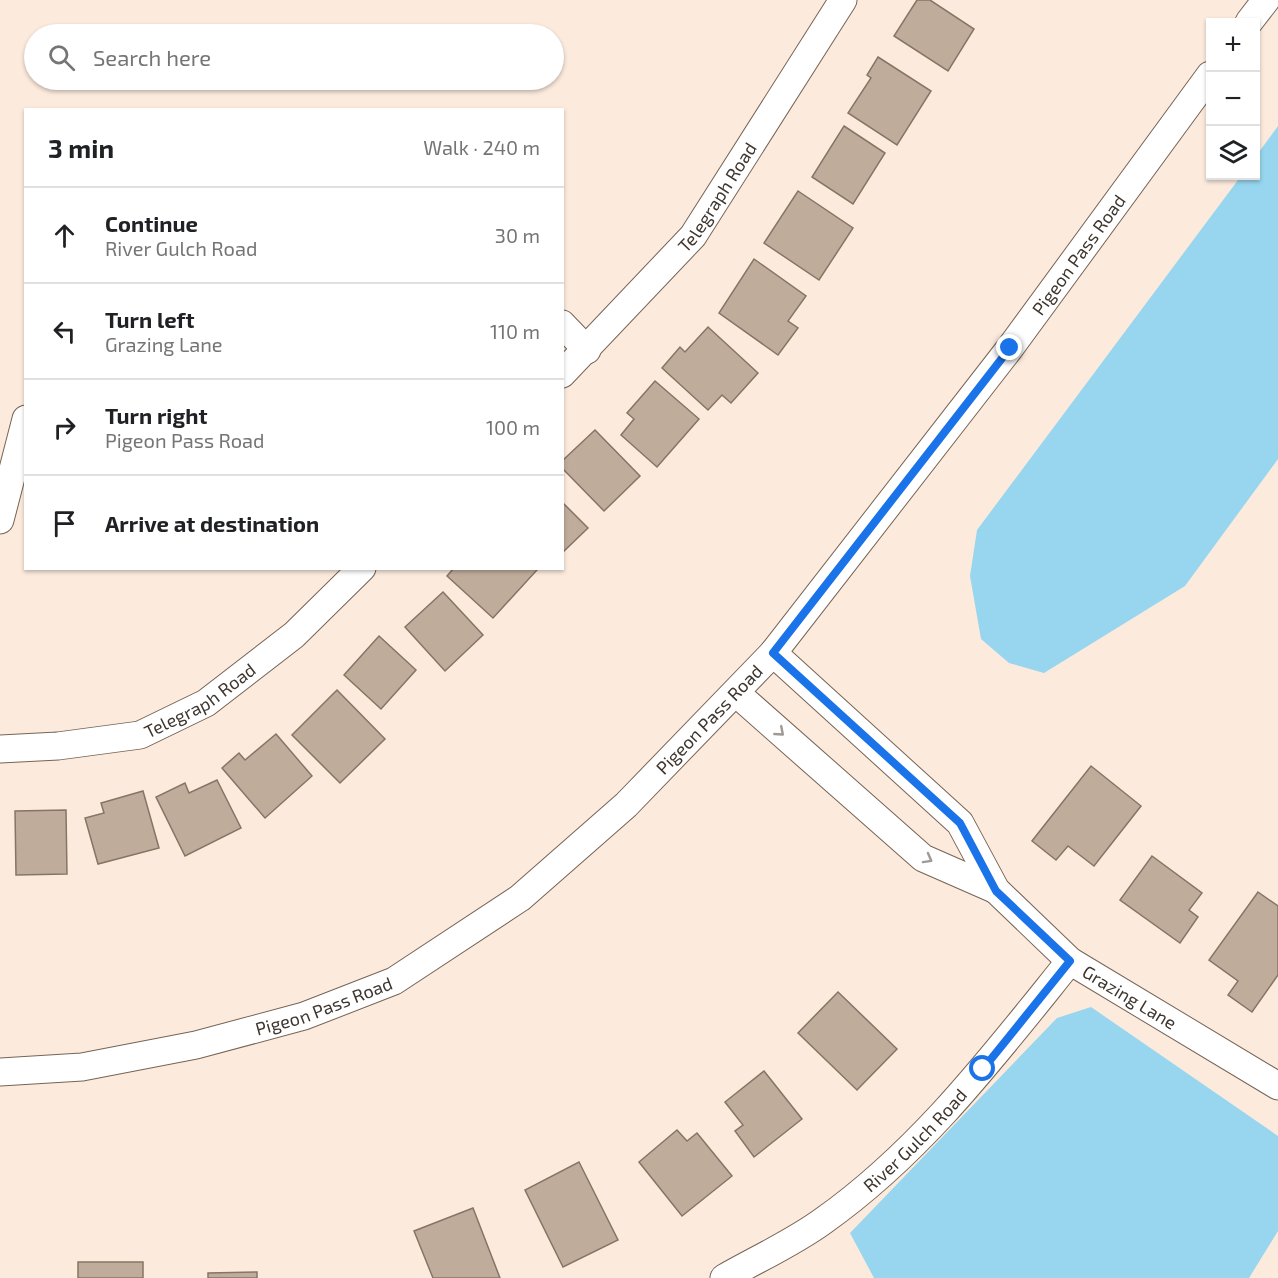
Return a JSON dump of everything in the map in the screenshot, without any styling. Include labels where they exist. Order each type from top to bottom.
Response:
[{"type":"street","name":"Telegraph Road","points":[[564,372],[693,236],[843,0]]},
{"type":"street","points":[[1252,18],[1266,0]]},
{"type":"street","name":"Pigeon Pass Road","points":[[0,1072],[82,1067],[196,1046],[304,1016],[394,981],[520,898],[626,805],[773,653],[1010,348],[1206,80]]},
{"type":"street","points":[[564,326],[587,350]]},
{"type":"street","points":[[0,520],[24,427]]},
{"type":"street","name":"Telegraph Road","points":[[0,749],[58,746],[140,735],[206,703],[294,635],[360,570]]},
{"type":"street","name":"Grazing Lane","points":[[773,653],[960,823],[996,891],[1070,961],[1278,1086]]},
{"type":"street","name":"Grazing Lane","points":[[736,693],[923,858],[996,891]]},
{"type":"street","name":"River Gulch Road","points":[[724,1278],[823,1221],[912,1148],[983,1069],[1070,961]]},
{"type":"water","points":[[1278,126],[1278,459],[1185,586],[1044,673],[1009,663],[981,639],[970,576],[977,530],[1238,180],[1260,180],[1260,151]]},
{"type":"water","points":[[1091,1007],[1278,1136],[1278,1231],[1249,1278],[874,1278],[850,1233],[1057,1018]]},
{"type":"building","points":[[917,0],[930,0],[974,29],[948,71],[894,36]]},
{"type":"building","points":[[878,57],[931,91],[897,145],[848,113],[871,78],[867,75]]},
{"type":"building","points":[[844,126],[885,153],[853,204],[812,177]]},
{"type":"building","points":[[798,191],[853,228],[819,280],[764,243]]},
{"type":"building","points":[[754,259],[806,296],[788,321],[798,328],[778,355],[719,313]]},
{"type":"building","points":[[708,327],[758,373],[731,403],[722,395],[708,410],[662,368],[680,347],[685,352]]},
{"type":"building","points":[[655,381],[699,419],[657,467],[621,435],[634,419],[627,413]]},
{"type":"building","points":[[595,430],[640,476],[604,511],[564,470],[564,459]]},
{"type":"building","points":[[564,504],[588,528],[564,551]]},
{"type":"building","points":[[452,570],[537,570],[493,618],[447,576]]},
{"type":"building","points":[[443,592],[483,635],[445,671],[405,627]]},
{"type":"building","points":[[379,636],[416,670],[381,709],[344,675]]},
{"type":"building","points":[[337,690],[385,739],[340,783],[292,735]]},
{"type":"building","points":[[276,734],[312,776],[265,818],[222,768],[239,753],[245,760]]},
{"type":"building","points":[[1091,766],[1141,806],[1094,866],[1068,846],[1056,860],[1032,841]]},
{"type":"building","points":[[217,780],[241,828],[185,856],[156,797],[185,783],[189,793]]},
{"type":"building","points":[[143,791],[159,848],[98,864],[85,818],[104,813],[101,803]]},
{"type":"building","points":[[66,810],[67,874],[16,875],[15,811]]},
{"type":"building","points":[[1152,856],[1202,893],[1189,910],[1198,917],[1180,943],[1120,900]]},
{"type":"building","points":[[1258,892],[1278,906],[1278,975],[1252,1012],[1228,995],[1238,981],[1209,960]]},
{"type":"building","points":[[838,992],[897,1049],[857,1090],[798,1033]]},
{"type":"building","points":[[764,1071],[802,1119],[754,1157],[735,1131],[743,1125],[725,1102]]},
{"type":"building","points":[[677,1130],[687,1141],[697,1133],[732,1176],[682,1216],[639,1162]]},
{"type":"building","points":[[579,1162],[618,1240],[563,1267],[525,1190]]},
{"type":"building","points":[[473,1208],[500,1278],[433,1278],[414,1231]]},
{"type":"building","points":[[78,1262],[143,1262],[143,1278],[78,1278]]},
{"type":"building","points":[[257,1272],[257,1278],[208,1278],[208,1273]]},
{"type":"route","points":[[983,1069],[1070,961],[996,891],[960,823],[773,653],[1010,348]]}]
